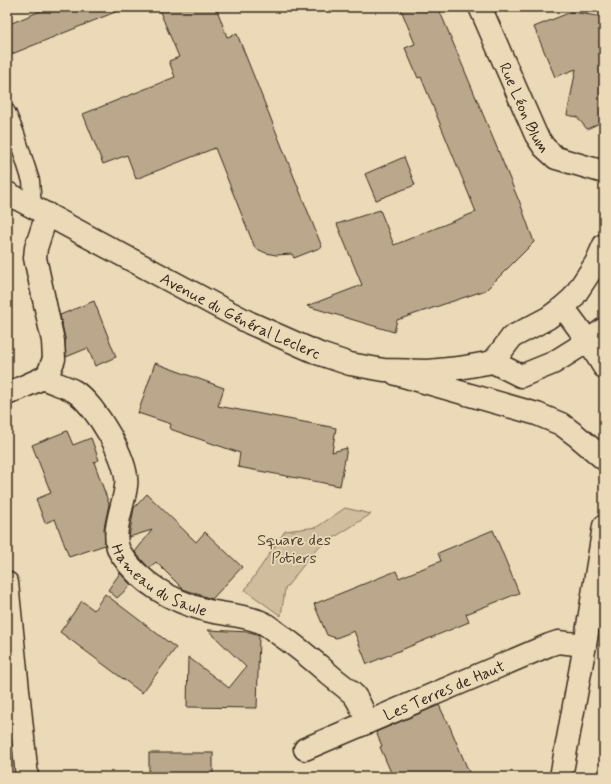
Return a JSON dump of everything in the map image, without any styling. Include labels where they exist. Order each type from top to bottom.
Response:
[{"type":"street","name":"Rue Léon Blum","points":[[480,7],[536,136],[544,147],[556,158],[604,172]]},
{"type":"street","name":"Avenue du Général Leclerc","points":[[7,193],[178,286],[250,323],[320,354],[350,364],[384,370],[428,371],[459,368],[493,362]]},
{"type":"street","points":[[7,394],[43,378],[48,374],[54,359],[53,341],[35,258],[40,210]]},
{"type":"street","points":[[596,335],[553,363],[521,376],[493,362],[512,337],[548,318],[563,307],[582,285],[596,263],[604,245]]},
{"type":"street","points":[[563,307],[596,335],[604,367]]},
{"type":"street","points":[[384,370],[537,414],[561,424],[578,436],[604,459]]},
{"type":"street","name":"Hameau du Saule","points":[[43,378],[73,391],[85,400],[113,441],[123,462],[127,475],[116,540],[120,552],[132,569],[150,585],[187,604],[206,610],[245,616],[263,623],[306,655],[354,696],[368,722]]},
{"type":"street","points":[[561,777],[585,645],[604,526]]},
{"type":"street","points":[[7,583],[27,777]]},
{"type":"street","name":"Les Terres de Haut","points":[[306,749],[549,645],[558,642],[585,645]]},
{"type":"lane","points":[[7,112],[16,134],[40,210]]},
{"type":"green space","name":"Square des Potiers","points":[[345,508],[371,514],[316,549],[285,589],[281,616],[245,590],[285,531],[317,527]]},
{"type":"building","points":[[50,7],[125,8],[7,56],[7,25]]},
{"type":"building","points":[[158,7],[216,7],[227,37],[237,34],[322,247],[294,258],[292,254],[276,255],[266,253],[255,248],[215,148],[136,179],[127,155],[103,164],[83,114],[175,77],[169,61],[179,57]]},
{"type":"building","points":[[400,7],[438,7],[519,200],[534,242],[486,290],[397,320],[394,332],[307,306],[362,285],[337,224],[380,210],[394,245],[476,212],[421,77],[418,78],[405,48],[415,44]]},
{"type":"building","points":[[571,12],[604,17],[604,121],[587,129],[577,117],[567,115],[576,69],[555,77],[534,27]]},
{"type":"building","points":[[404,157],[415,185],[376,200],[365,174]]},
{"type":"building","points":[[94,301],[116,357],[95,366],[88,348],[66,357],[65,338],[60,315]]},
{"type":"building","points":[[155,363],[224,388],[218,406],[336,428],[332,452],[347,448],[340,486],[238,467],[240,453],[170,429],[171,424],[138,413]]},
{"type":"building","points":[[67,431],[73,445],[91,438],[99,460],[94,462],[109,504],[104,528],[105,545],[69,557],[55,519],[45,523],[36,499],[51,493],[32,445]]},
{"type":"building","points":[[147,494],[196,542],[205,532],[242,567],[212,599],[183,589],[156,562],[149,568],[135,552],[152,530],[129,537],[134,508]]},
{"type":"building","points":[[493,530],[519,593],[466,614],[469,622],[367,664],[354,631],[336,638],[327,635],[314,604],[396,571],[399,578],[441,561],[438,553]]},
{"type":"building","points":[[120,573],[131,585],[117,598],[108,590]]},
{"type":"building","points":[[105,594],[176,648],[142,693],[60,632],[82,601],[94,610]]},
{"type":"building","points":[[208,630],[250,632],[259,635],[257,708],[187,707],[188,657],[229,688],[246,667]]},
{"type":"building","points":[[439,705],[447,720],[471,777],[393,777],[380,747],[382,746],[376,732]]},
{"type":"building","points":[[149,753],[213,753],[213,777],[149,777]]}]
